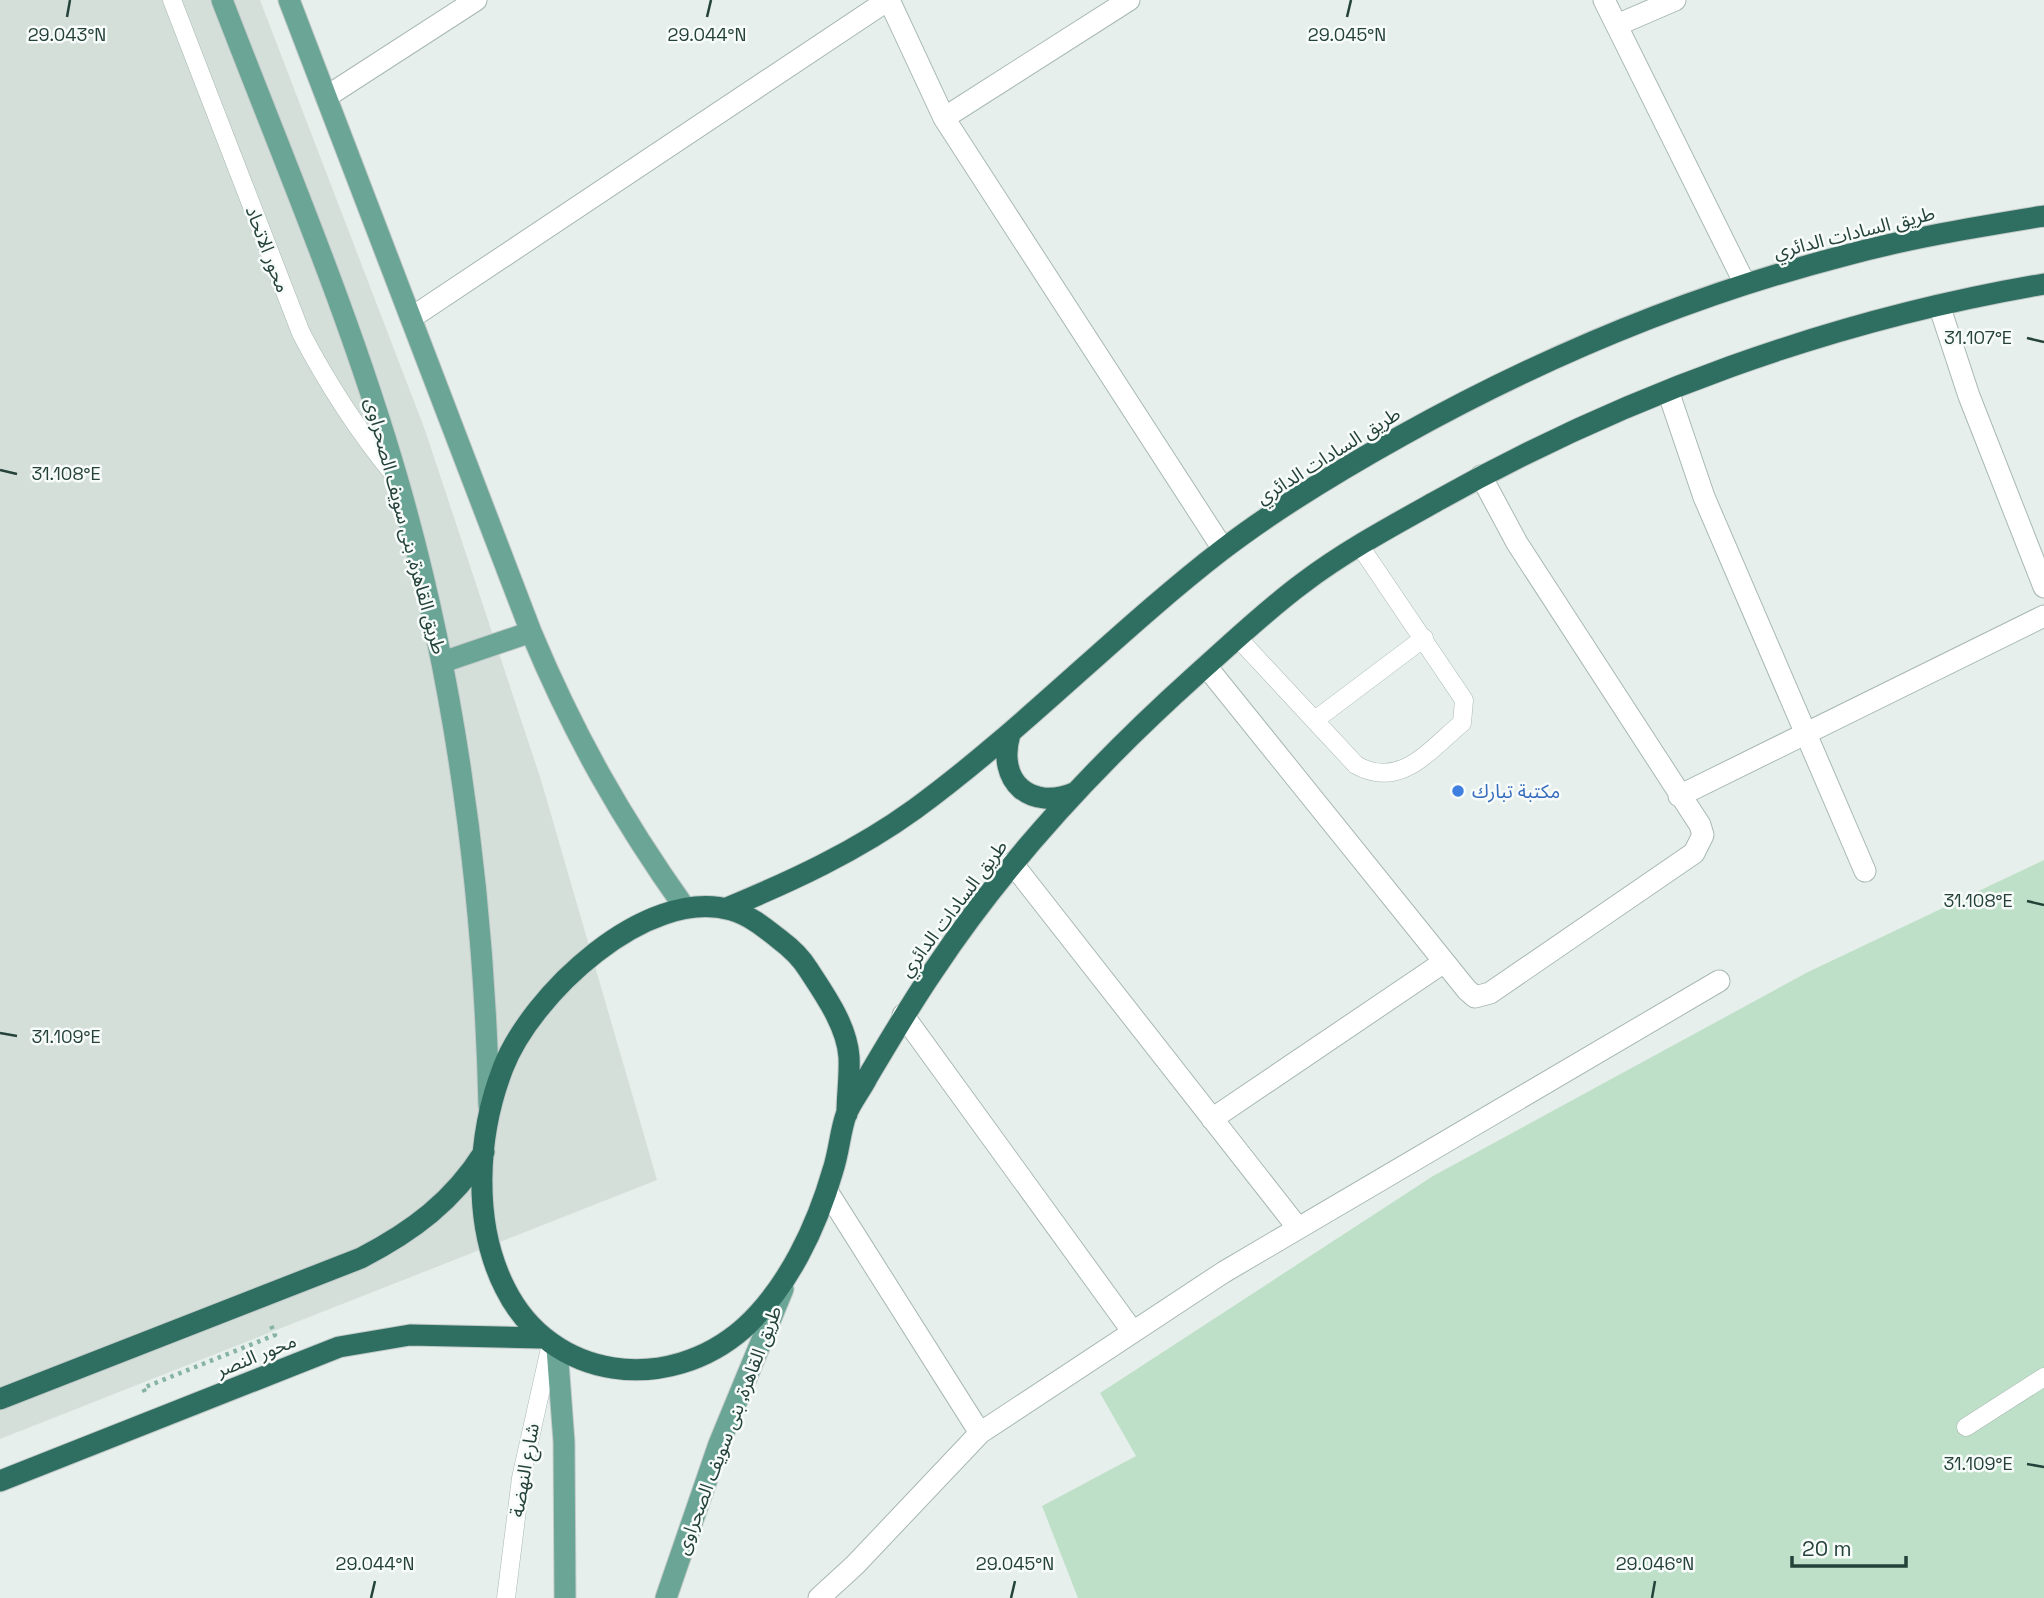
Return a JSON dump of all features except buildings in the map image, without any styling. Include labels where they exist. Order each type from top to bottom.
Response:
[{"type":"highway","name":"طريق السادات الدائري","points":[[727,908],[792,881],[854,849],[912,811],[1010,734],[1223,549],[1345,467],[1474,395],[1607,334],[1745,284],[1856,253],[1944,233],[2044,216]]},
{"type":"highway","name":"طريق السادات الدائري","points":[[847,1114],[903,1016],[955,938],[1012,863],[1138,728],[1237,637],[1304,582],[1360,546],[1481,476],[1573,431],[1668,391],[1821,337],[1939,305],[2044,284]]},
{"type":"highway","points":[[1010,734],[1005,751],[1007,767],[1015,783],[1027,794],[1052,800],[1076,792]]},
{"type":"highway","points":[[685,908],[727,908],[759,923],[800,956],[830,1003],[849,1050],[847,1114],[827,1191],[794,1263],[757,1315],[737,1334],[714,1349],[662,1368],[607,1368],[580,1361],[550,1343],[528,1325],[507,1294],[493,1261],[484,1224],[485,1150],[489,1119],[503,1066],[534,1011],[583,961],[629,929],[685,908]]},
{"type":"highway","points":[[0,1399],[362,1258],[415,1228],[467,1179],[485,1150]]},
{"type":"highway","name":"محور النصر","points":[[0,1481],[339,1347],[374,1339],[445,1335],[550,1343]]},
{"type":"main road","name":"طريق القاهرة, بنى سويف الصحراوى","points":[[222,0],[339,302],[398,480],[443,662],[474,856],[487,1027],[489,1119]]},
{"type":"main road","points":[[289,0],[531,632],[562,705],[598,776],[640,844],[685,908]]},
{"type":"main road","points":[[443,662],[531,632]]},
{"type":"main road","name":"طريق القاهرة, بنى سويف الصحراوى","points":[[666,1598],[719,1444],[794,1263]]},
{"type":"main road","points":[[550,1343],[564,1443],[565,1598]]},
{"type":"street","points":[[326,97],[476,0]]},
{"type":"street","points":[[411,318],[889,0],[944,118],[1223,549]]},
{"type":"street","points":[[944,118],[1129,0]]},
{"type":"street","points":[[1604,0],[1745,284]]},
{"type":"street","points":[[1616,25],[1675,0]]},
{"type":"street","points":[[1939,305],[1969,396],[2044,587]]},
{"type":"street","points":[[1668,391],[1704,497],[1865,870]]},
{"type":"street","points":[[1206,666],[1466,990],[1481,998],[1694,853],[1703,835],[1700,825],[1517,543],[1481,476]]},
{"type":"street","points":[[1679,796],[2044,616]]},
{"type":"street","points":[[1012,863],[1298,1228]]},
{"type":"street","points":[[1212,1119],[1444,962]]},
{"type":"street","points":[[819,1598],[855,1565],[980,1433],[1224,1272],[1719,981]]},
{"type":"street","points":[[903,1016],[1133,1332]]},
{"type":"street","points":[[827,1191],[980,1433]]},
{"type":"lane","name":"محور الاتحاد","points":[[172,0],[301,333],[328,385],[354,424],[398,480]]},
{"type":"lane","points":[[1237,637],[1356,765],[1379,775],[1401,772],[1462,723],[1465,716],[1460,692],[1360,546]]},
{"type":"lane","points":[[1314,720],[1423,638]]},
{"type":"lane","name":"شارع النهضة","points":[[506,1598],[521,1478],[550,1343]]},
{"type":"lane","points":[[1966,1427],[2044,1377]]},
{"type":"path","points":[[158,1419],[144,1388],[275,1335],[259,1297]]},
{"type":"shaded area","points":[[0,0],[260,0],[425,430],[541,780],[657,1180],[0,1439]]},
{"type":"green space","points":[[2044,860],[2044,1598],[1078,1598],[1042,1506],[1136,1456],[1100,1393],[1433,1176],[1808,972]]},
{"type":"place","name":"مكتبة تبارك","points":[[1458,791]]}]
